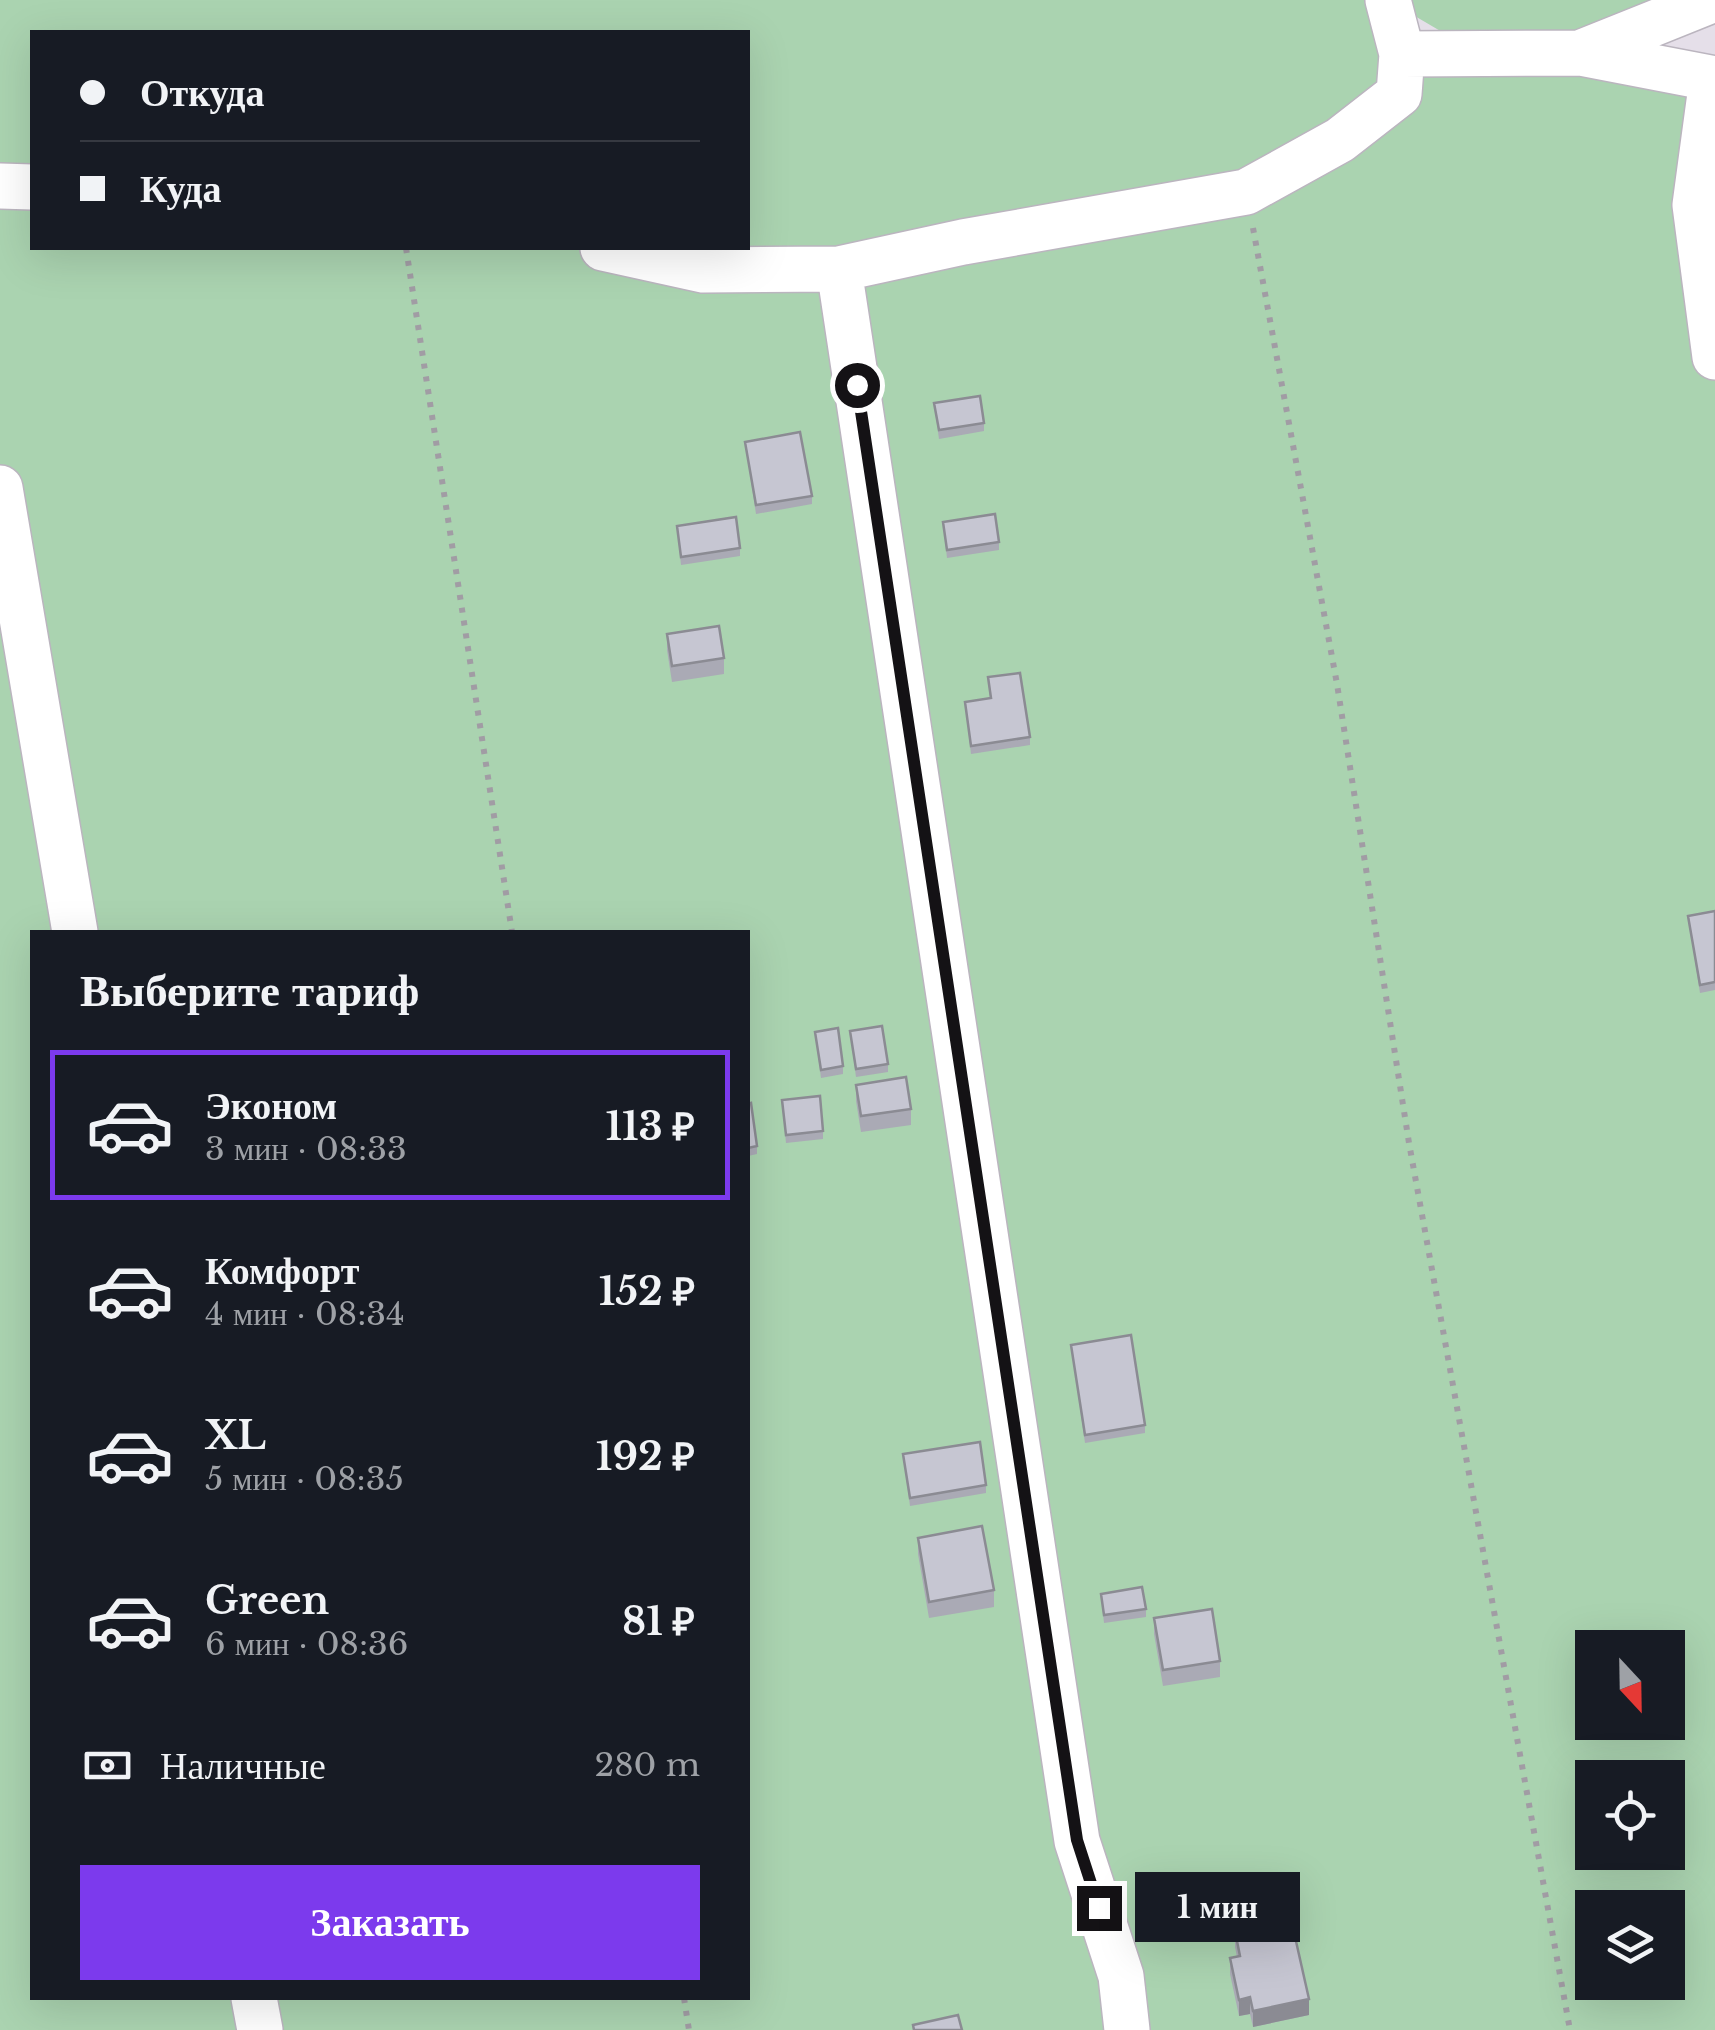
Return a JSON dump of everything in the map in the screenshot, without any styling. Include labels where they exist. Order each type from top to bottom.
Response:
[{"type":"street","points":[[612,250],[704,270],[840,269],[962,242],[1246,192],[1340,140],[1398,94],[1402,54],[1388,0]]},
{"type":"street","points":[[1580,53],[1712,0]]},
{"type":"street","points":[[1402,54],[1580,53],[1714,80],[1695,205],[1715,357]]},
{"type":"street","points":[[0,186],[30,187]]},
{"type":"street","points":[[840,269],[1077,1840],[1121,1976],[1127,2030]]},
{"type":"street","points":[[0,488],[75,930]]},
{"type":"street","points":[[254,2000],[260,2030]]},
{"type":"path","points":[[1246,192],[1338,684],[1409,1143],[1570,2030]]},
{"type":"path","points":[[406,250],[512,930]]},
{"type":"path","points":[[684,2000],[690,2030]]},
{"type":"green space","points":[[0,0],[1368,0],[1386,74],[1566,64],[1715,84],[1715,2030],[0,2030]]},
{"type":"green space","points":[[1406,0],[1652,0],[1579,31],[1454,39],[1408,12]]},
{"type":"building","points":[[980,396],[984,423],[939,430],[934,403]]},
{"type":"building","points":[[800,432],[812,496],[756,505],[745,442]]},
{"type":"building","points":[[995,514],[999,542],[947,550],[943,522]]},
{"type":"building","points":[[736,517],[740,548],[681,557],[677,526]]},
{"type":"building","points":[[719,626],[724,658],[672,666],[667,634]]},
{"type":"building","points":[[1020,673],[1030,737],[971,746],[965,702],[991,698],[988,677]]},
{"type":"building","points":[[1715,911],[1715,982],[1700,985],[1688,916]]},
{"type":"building","points":[[882,1026],[888,1064],[856,1069],[850,1031]]},
{"type":"building","points":[[838,1028],[843,1066],[821,1070],[815,1032]]},
{"type":"building","points":[[906,1077],[911,1109],[861,1116],[856,1085]]},
{"type":"building","points":[[820,1096],[823,1131],[786,1135],[782,1100]]},
{"type":"building","points":[[750,1103],[757,1146],[750,1148]]},
{"type":"building","points":[[1131,1335],[1145,1425],[1085,1435],[1071,1345]]},
{"type":"building","points":[[980,1442],[986,1485],[910,1498],[903,1454]]},
{"type":"building","points":[[982,1526],[994,1590],[929,1602],[918,1538]]},
{"type":"building","points":[[1142,1587],[1146,1609],[1104,1615],[1101,1594]]},
{"type":"building","points":[[1212,1609],[1220,1661],[1163,1670],[1154,1618]]},
{"type":"building","points":[[1291,1919],[1309,1999],[1253,2011],[1250,1997],[1239,2000],[1230,1958],[1240,1956],[1235,1931]]},
{"type":"building","points":[[958,2015],[962,2030],[914,2030],[913,2025]]},
{"type":"route","points":[[857,385],[1077,1840],[1099,1908]]}]
